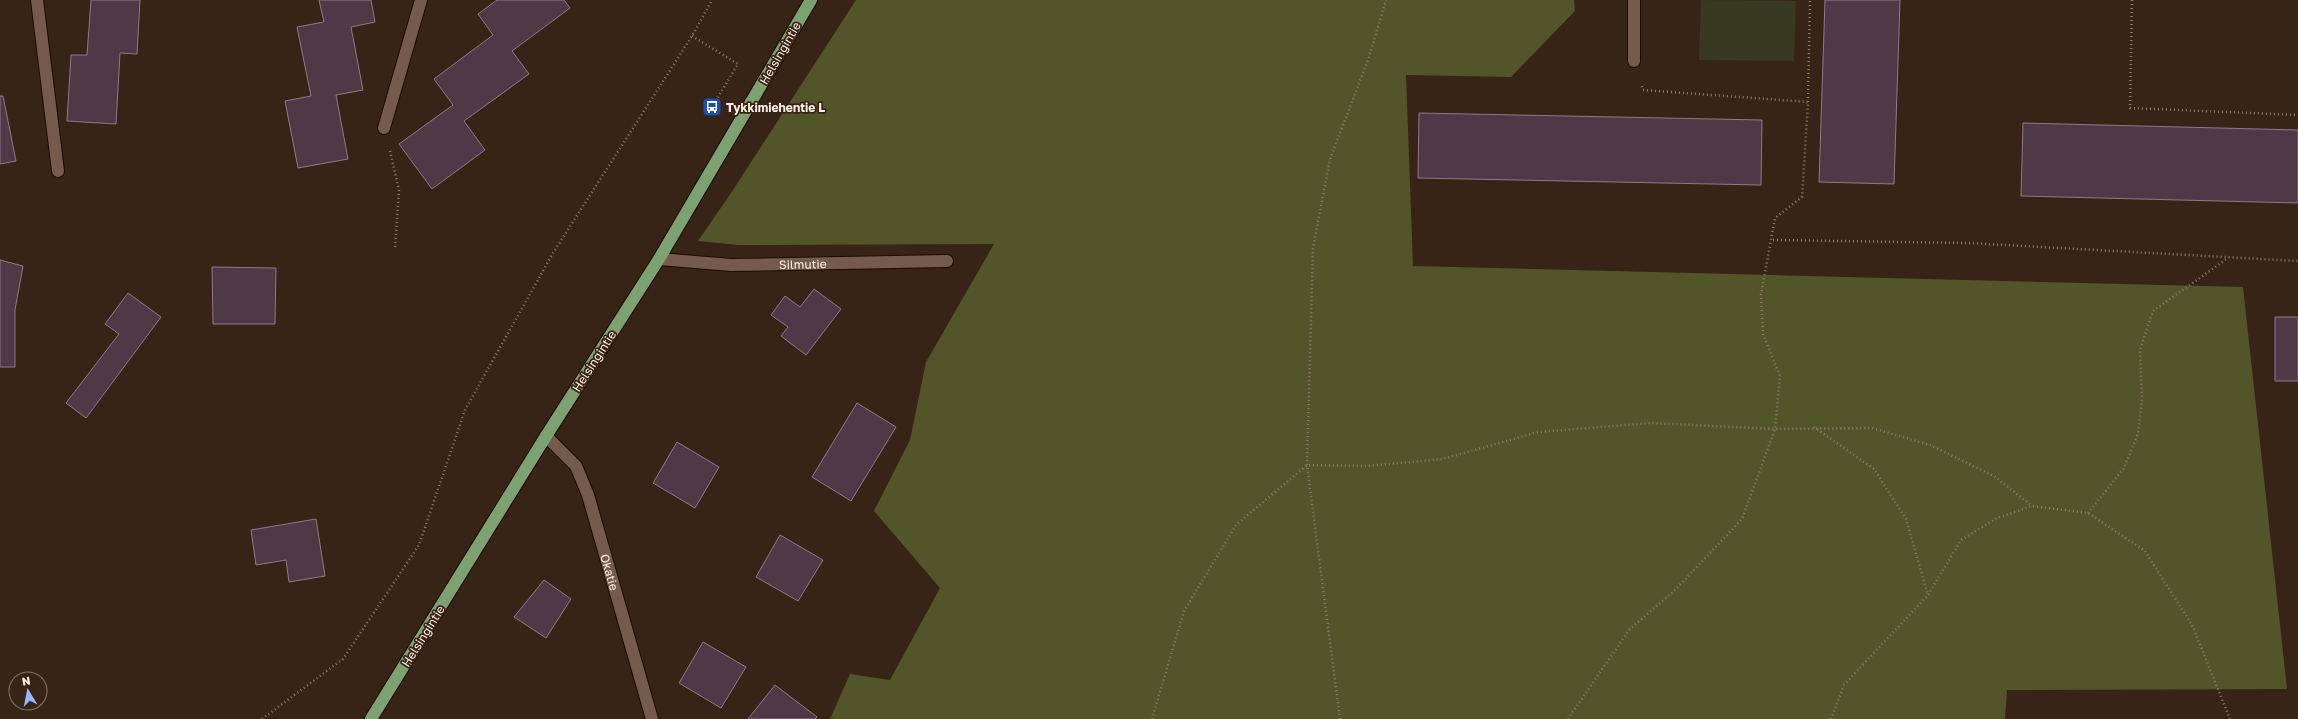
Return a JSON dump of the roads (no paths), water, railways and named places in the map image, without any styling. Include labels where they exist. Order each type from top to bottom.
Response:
[{"type":"main road","name":"Helsingintie","points":[[371,719],[546,436],[659,259],[811,0]]},
{"type":"street","points":[[37,0],[58,171]]},
{"type":"street","points":[[384,128],[421,0]]},
{"type":"street","points":[[1634,0],[1634,61]]},
{"type":"street","name":"Silmutie","points":[[659,259],[731,265],[947,261]]},
{"type":"street","name":"Okatie","points":[[546,436],[576,466],[588,495],[652,719]]},
{"type":"place","name":"Tykkimiehentie L","points":[[712,107]]}]
